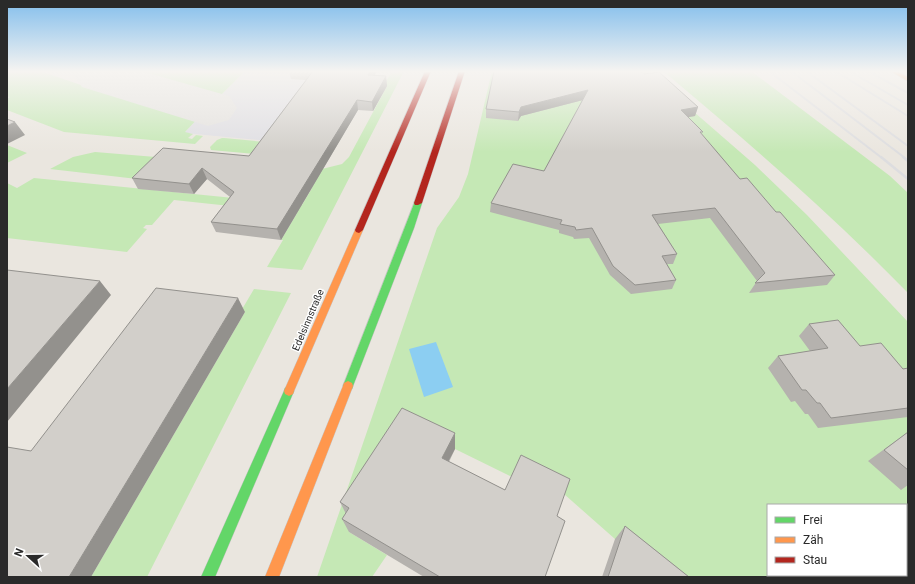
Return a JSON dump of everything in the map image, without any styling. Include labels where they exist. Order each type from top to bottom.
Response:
[{"type":"main road","name":"Edelsinnstraße","points":[[208,577],[416,98]]},
{"type":"main road","points":[[272,577],[410,228],[453,98]]},
{"type":"shaded area","points":[[218,98],[301,98],[269,141],[184,133]]},
{"type":"green space","points":[[163,98],[205,111],[185,132],[193,134],[188,138],[192,139],[196,135],[203,136],[195,144],[64,132],[7,110],[7,99]]},
{"type":"green space","points":[[188,98],[218,98],[211,105]]},
{"type":"green space","points":[[380,98],[390,98],[302,270],[267,267],[297,213],[174,200],[152,225],[146,225],[143,228],[147,229],[127,252],[7,238],[7,183],[17,188],[34,178],[302,205],[312,188],[193,176],[322,169],[342,164],[349,157]]},
{"type":"green space","points":[[486,98],[678,98],[755,165],[807,215],[908,322],[908,577],[662,577],[615,539],[564,494],[514,478],[455,449],[349,532],[387,555],[372,577],[317,577],[437,228],[459,197],[468,174]]},
{"type":"green space","points":[[695,98],[787,98],[890,176],[908,193],[908,293],[819,206]]},
{"type":"green space","points":[[222,138],[265,142],[255,154],[211,150],[210,147],[217,140]]},
{"type":"green space","points":[[7,145],[27,153],[7,163]]},
{"type":"green space","points":[[95,152],[168,158],[146,180],[50,169],[73,157]]},
{"type":"green space","points":[[254,289],[291,293],[147,577],[91,577],[245,312],[241,311]]},
{"type":"water","points":[[436,342],[453,387],[424,397],[409,349]]},
{"type":"building","points":[[292,98],[374,98],[372,102],[357,100],[277,229],[211,222],[234,192],[202,168],[189,184],[132,178],[163,148],[249,156]]},
{"type":"building","points":[[488,98],[555,98],[521,107],[519,112],[486,109]]},
{"type":"building","points":[[584,98],[688,98],[698,107],[681,110],[703,132],[700,132],[740,179],[747,178],[776,212],[780,212],[835,275],[755,283],[765,273],[715,208],[652,215],[677,254],[662,256],[676,280],[635,285],[613,266],[592,228],[576,230],[575,227],[560,224],[562,220],[491,203],[513,164],[544,171]]},
{"type":"building","points":[[7,119],[15,122],[7,126]]},
{"type":"building","points":[[7,270],[100,281],[7,389]]},
{"type":"building","points":[[156,288],[238,298],[69,577],[7,577],[7,447],[31,451]]},
{"type":"building","points":[[838,320],[860,346],[881,343],[903,369],[908,368],[908,408],[831,418],[820,403],[817,403],[806,390],[802,390],[778,356],[828,348],[809,324]]},
{"type":"building","points":[[402,408],[455,433],[442,458],[505,490],[521,455],[570,479],[557,516],[565,521],[545,577],[440,577],[342,519],[349,508],[340,502]]},
{"type":"building","points":[[908,432],[908,470],[884,450]]},
{"type":"building","points":[[625,526],[689,577],[608,577]]},
{"type":"taxiway","points":[[175,98],[208,108]]},
{"type":"railway","points":[[804,98],[882,158]]},
{"type":"railway","points":[[827,98],[905,158]]},
{"type":"railway","points":[[843,98],[908,146]]},
{"type":"railway","points":[[879,98],[908,116]]},
{"type":"railway","points":[[896,98],[908,105]]},
{"type":"railway","points":[[881,157],[908,179]]},
{"type":"railway","points":[[903,157],[908,161]]},
{"type":"traffic: fast","points":[[348,386],[410,228],[418,203]]},
{"type":"traffic: fast","points":[[208,577],[289,391]]},
{"type":"traffic: slow","points":[[289,391],[359,230]]},
{"type":"traffic: slow","points":[[272,577],[348,386]]},
{"type":"traffic: jam","points":[[359,230],[416,98]]},
{"type":"traffic: jam","points":[[418,203],[453,98]]}]
